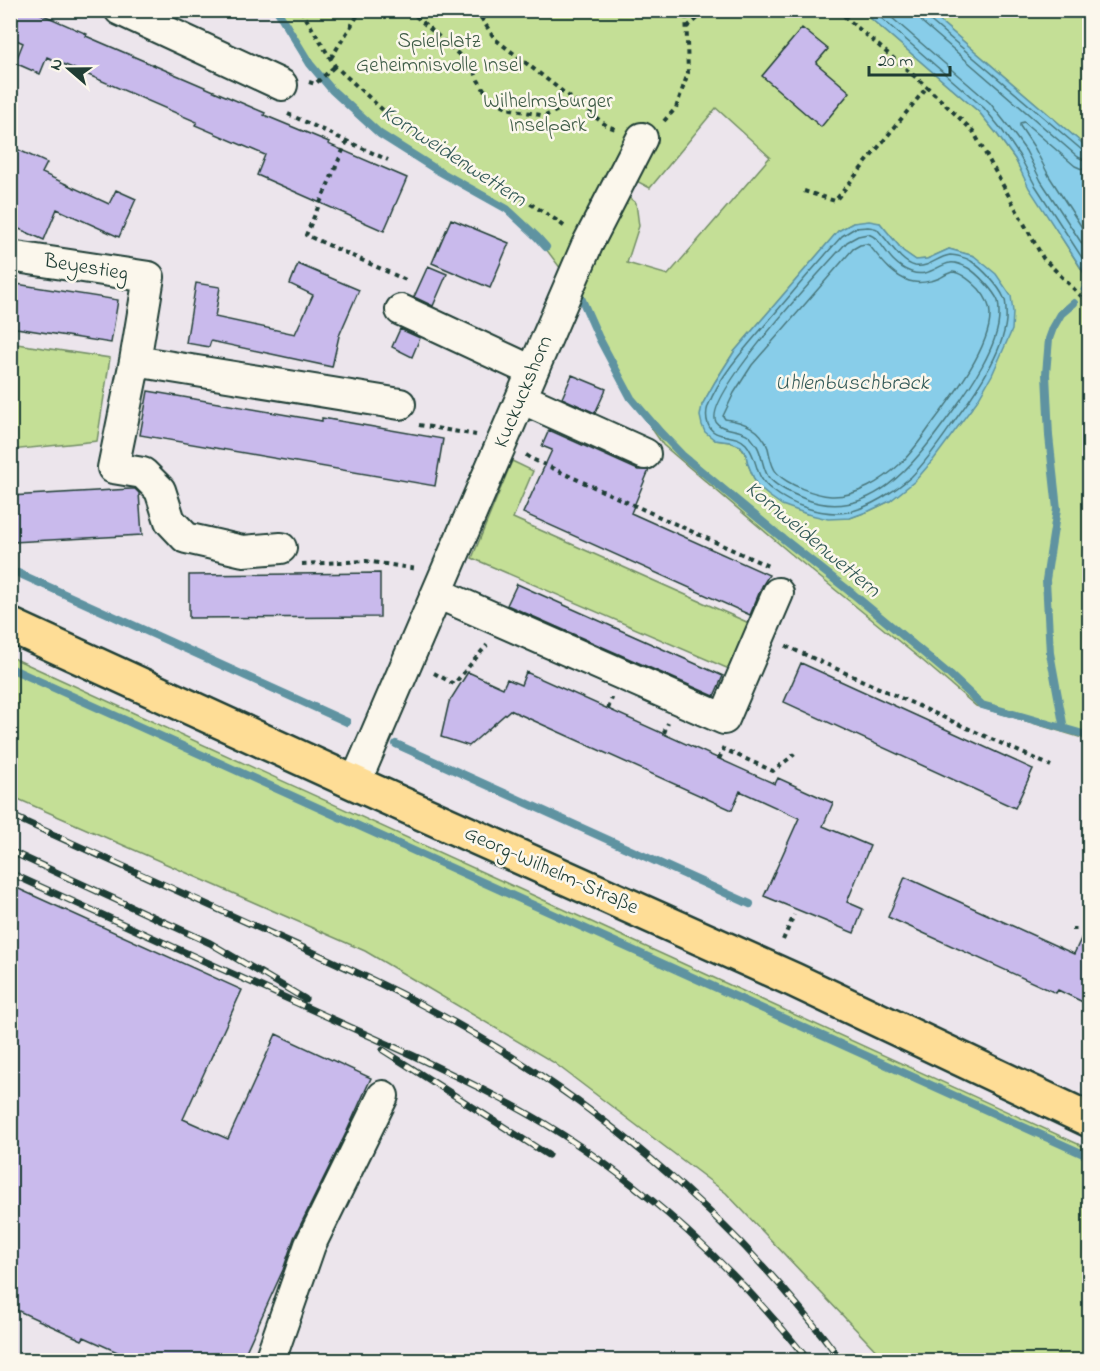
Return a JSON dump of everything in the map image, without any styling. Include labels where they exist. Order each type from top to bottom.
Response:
[{"type":"main road","name":"Georg-Wilhelm-Straße","points":[[10,626],[772,970],[1089,1120]]},
{"type":"street","points":[[120,10],[282,85]]},
{"type":"street","name":"Kuckuckshorn","points":[[356,783],[587,245],[642,138]]},
{"type":"street","name":"Beyestieg","points":[[10,256],[149,277],[135,361],[113,468],[143,473],[160,490],[170,521],[186,538],[243,551],[280,548]]},
{"type":"street","points":[[401,310],[645,454]]},
{"type":"street","points":[[135,361],[400,404]]},
{"type":"street","points":[[441,584],[498,620],[724,719],[778,593]]},
{"type":"street","points":[[270,1360],[310,1245],[383,1096]]},
{"type":"path","points":[[301,10],[330,58],[333,68],[410,135],[556,220],[587,245]]},
{"type":"path","points":[[330,58],[361,10]]},
{"type":"path","points":[[409,10],[473,67],[490,99],[511,109],[545,116],[576,102]]},
{"type":"path","points":[[476,10],[495,39],[607,126],[642,138],[659,126],[676,108],[688,73],[686,10]]},
{"type":"path","points":[[686,27],[708,10]]},
{"type":"path","points":[[837,10],[927,87],[973,131],[1042,258],[1089,305]]},
{"type":"path","points":[[315,84],[333,68]]},
{"type":"path","points":[[282,85],[277,109],[388,160]]},
{"type":"path","points":[[804,191],[835,201],[927,87]]},
{"type":"path","points":[[347,141],[306,235],[413,283],[401,310]]},
{"type":"path","points":[[503,440],[532,459],[773,568],[778,593]]},
{"type":"path","points":[[280,548],[280,565],[366,561],[441,584]]},
{"type":"path","points":[[409,659],[454,684],[487,645],[498,620]]},
{"type":"path","points":[[761,635],[1051,766]]},
{"type":"path","points":[[783,940],[794,915]]},
{"type":"path","points":[[1072,929],[1089,929]]},
{"type":"green space","points":[[277,11],[862,11],[979,112],[1015,159],[1030,188],[1087,278],[1082,289],[1090,298],[1089,740],[976,706],[663,445],[631,398],[579,293],[537,237],[507,209],[437,170],[380,134],[332,90],[310,64]],"holes":[[[716,108],[770,157],[668,275],[627,263],[639,226],[636,203],[627,196],[631,178],[650,188]],[[853,223],[880,223],[903,251],[916,260],[927,259],[949,249],[974,256],[890,501],[850,518],[807,514],[782,504],[757,486],[746,455],[740,446],[715,440],[702,405],[734,352],[838,231]]]},
{"type":"green space","points":[[928,11],[1089,11],[1089,149]]},
{"type":"green space","points":[[10,343],[110,358],[97,441],[11,450]]},
{"type":"green space","points":[[512,461],[533,471],[513,518],[749,623],[729,669],[472,558]]},
{"type":"green space","points":[[11,657],[1089,1149],[1089,1360],[885,1360],[726,1193],[553,1062],[365,951],[11,796]]},
{"type":"water","points":[[862,11],[928,11],[1089,149],[1089,298],[1081,290],[1087,277],[1029,188],[1015,159],[997,134],[979,112]]},
{"type":"water","name":"Uhlenbuschbrack","points":[[869,221],[880,223],[903,251],[916,260],[927,259],[949,249],[974,256],[996,274],[1011,296],[1012,330],[992,375],[977,401],[915,481],[890,501],[869,511],[850,518],[828,519],[782,505],[769,496],[757,486],[741,446],[715,440],[705,432],[700,416],[702,405],[734,352],[838,231],[853,223]]},
{"type":"building","points":[[10,10],[32,10],[407,178],[384,231],[257,175],[265,155],[195,125],[197,122],[47,57],[40,74],[15,63],[23,43],[10,37]]},
{"type":"building","points":[[802,28],[828,49],[816,63],[850,92],[821,127],[762,76]]},
{"type":"building","points":[[10,146],[47,163],[42,173],[109,204],[116,190],[136,199],[119,237],[57,209],[44,240],[10,225]]},
{"type":"building","points":[[451,219],[509,243],[490,288],[432,263]]},
{"type":"building","points":[[298,264],[359,290],[339,336],[332,367],[211,341],[209,347],[186,343],[196,283],[220,287],[215,317],[295,334],[313,295],[290,284]]},
{"type":"building","points":[[428,266],[447,274],[433,306],[414,297]]},
{"type":"building","points":[[10,283],[118,300],[111,343],[10,327]]},
{"type":"building","points":[[400,329],[420,338],[412,357],[392,347]]},
{"type":"building","points":[[572,375],[606,389],[595,413],[562,398]]},
{"type":"building","points":[[148,391],[443,439],[435,486],[140,435]]},
{"type":"building","points":[[549,430],[638,470],[649,470],[631,513],[769,575],[750,615],[523,513],[552,450],[542,446]]},
{"type":"building","points":[[135,489],[139,493],[142,535],[13,542],[10,496]]},
{"type":"building","points":[[380,573],[380,617],[189,618],[189,575]]},
{"type":"building","points":[[517,584],[723,676],[714,696],[507,605]]},
{"type":"building","points":[[801,663],[1033,769],[1015,808],[784,702]]},
{"type":"building","points":[[468,672],[503,688],[507,679],[521,685],[526,672],[775,784],[778,778],[833,803],[823,826],[870,846],[847,902],[863,909],[854,933],[764,896],[799,818],[740,791],[732,810],[510,710],[469,746],[441,737],[449,702]]},
{"type":"building","points":[[905,877],[1074,954],[1089,921],[1089,1005],[1058,990],[1056,993],[888,917]]},
{"type":"building","points":[[10,885],[242,990],[183,1119],[228,1139],[276,1034],[371,1078],[294,1238],[283,1270],[242,1360],[135,1360],[84,1337],[82,1340],[10,1307]]},
{"type":"waterway","name":"Kornweidenwettern","points":[[277,10],[310,64],[332,90],[380,134],[437,170],[507,209],[546,247]]},
{"type":"waterway","name":"Kornweidenwettern","points":[[579,293],[599,338],[631,398],[682,455],[853,594],[950,675],[982,705],[1090,736]]},
{"type":"waterway","points":[[1064,729],[1050,653],[1046,580],[1057,509],[1049,436],[1046,374],[1049,339],[1053,328],[1061,314],[1074,303]]},
{"type":"waterway","points":[[18,573],[347,722]]},
{"type":"waterway","points":[[10,668],[1090,1157]]},
{"type":"waterway","points":[[396,744],[750,904]]},
{"type":"railway","points":[[10,815],[386,986],[484,1040],[542,1077],[598,1117],[704,1206],[753,1255],[841,1360]]},
{"type":"railway","points":[[10,851],[210,943],[305,999]]},
{"type":"railway","points":[[10,873],[414,1056],[496,1096],[544,1123],[618,1173],[686,1230],[750,1293],[808,1360]]},
{"type":"railway","points":[[383,1050],[548,1155]]},
{"type":"park label","name":"Spielplatz Geheimnisvolle Insel","points":[[439,54]]},
{"type":"park label","name":"Wilhelmsburger Inselpark","points":[[548,114]]}]
